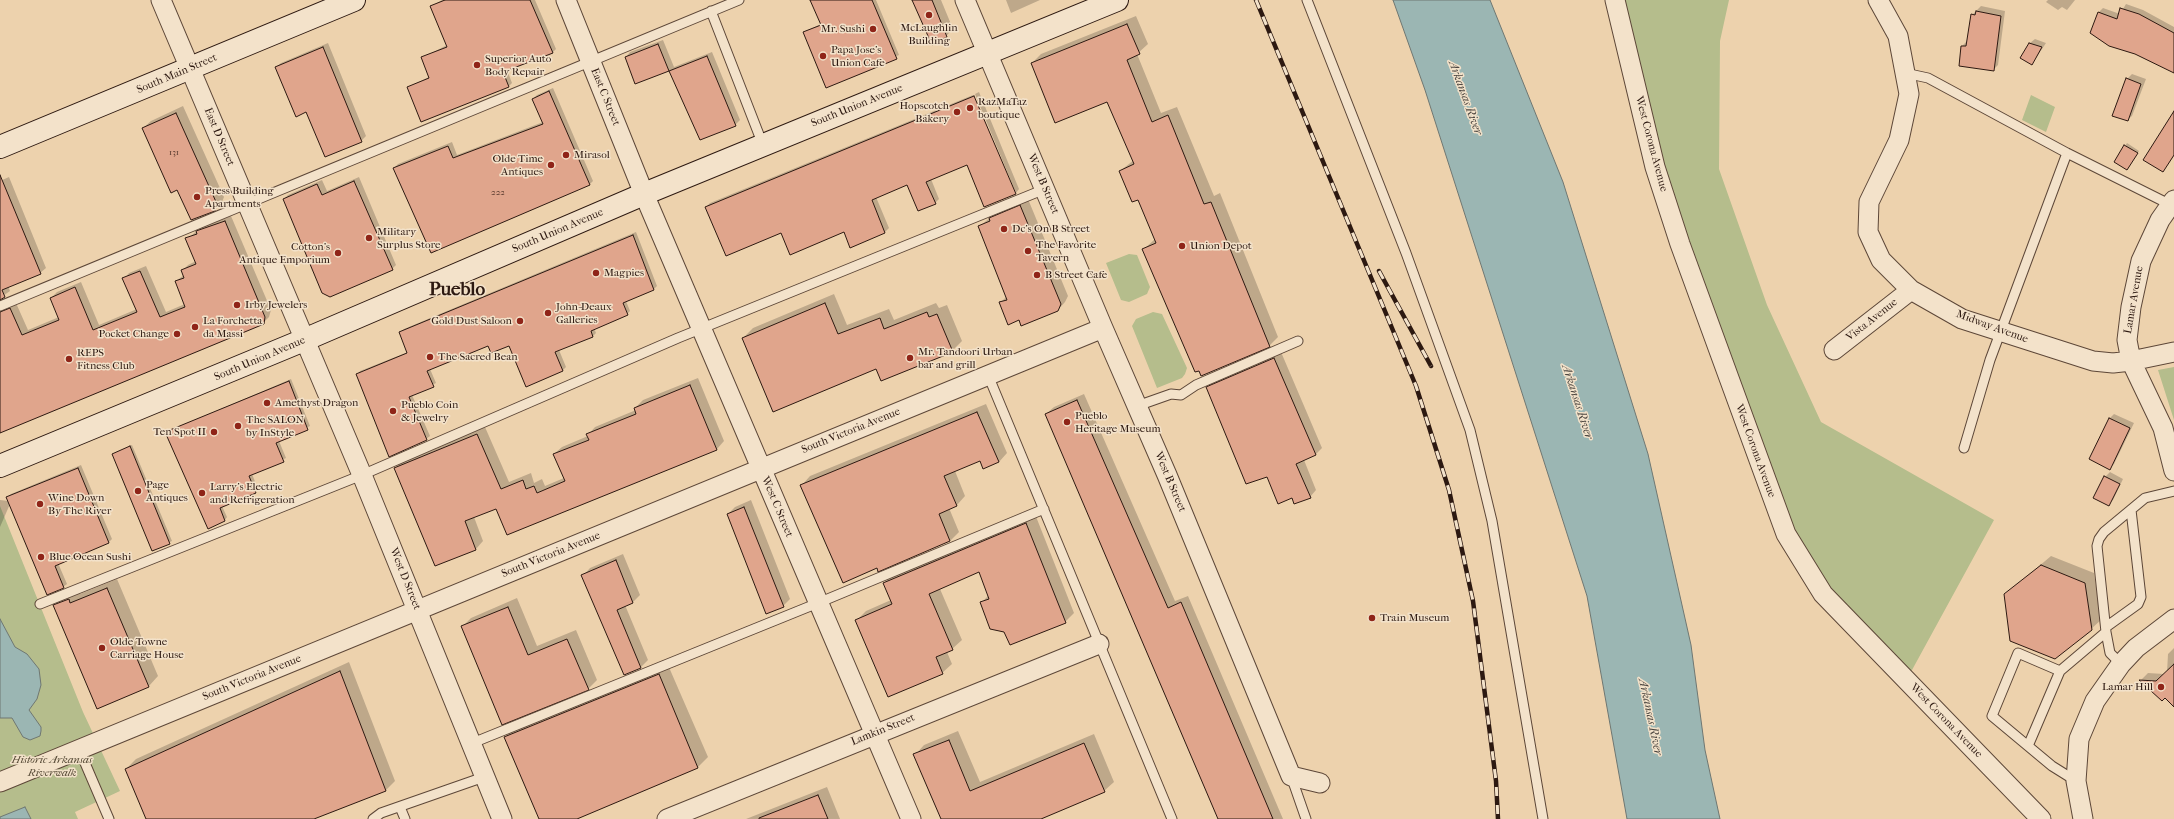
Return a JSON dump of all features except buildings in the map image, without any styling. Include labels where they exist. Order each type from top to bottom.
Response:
[{"type":"street","name":"East D Street","points":[[161,0],[304,340]]},
{"type":"street","name":"South Main Street","points":[[0,147],[354,0]]},
{"type":"street","name":"East C Street","points":[[566,0],[644,194]]},
{"type":"street","name":"West B Street","points":[[965,0],[1137,406],[1291,776]]},
{"type":"street","name":"South Union Avenue","points":[[0,466],[304,340],[763,144],[1117,0]]},
{"type":"street","name":"West Corona Avenue","points":[[1615,0],[1655,167],[1680,244],[1786,534],[1822,594],[2041,819]]},
{"type":"street","name":"Midway Avenue","points":[[1878,0],[1898,36],[1909,94],[1899,140],[1868,202],[1868,232],[1881,260],[1911,290],[1962,319],[2093,361],[2114,363],[2174,352]]},
{"type":"street","name":"West C Street","points":[[644,194],[911,819]]},
{"type":"street","name":"Lamar Avenue","points":[[2172,202],[2160,220],[2141,261],[2131,307],[2127,340],[2131,361],[2163,428],[2174,471]]},
{"type":"street","name":"Vista Avenue","points":[[1834,350],[1911,290]]},
{"type":"street","name":"South Victoria Avenue","points":[[0,782],[1103,328]]},
{"type":"street","name":"West D Street","points":[[304,340],[418,610],[470,744],[502,819]]},
{"type":"street","points":[[2084,819],[2076,781],[2079,739],[2095,701],[2121,664],[2136,648],[2174,619]]},
{"type":"street","name":"Lamkin Street","points":[[667,819],[874,734],[1100,644]]},
{"type":"street","points":[[1291,776],[1320,783]]},
{"type":"lane","points":[[0,306],[590,60],[738,0]]},
{"type":"lane","points":[[1307,0],[1406,253],[1470,430],[1492,522],[1543,819]]},
{"type":"lane","points":[[711,11],[763,144]]},
{"type":"lane","points":[[1905,73],[1928,78],[2067,154],[2172,202]]},
{"type":"lane","points":[[1964,448],[1970,422],[2000,331],[2067,154]]},
{"type":"lane","points":[[40,604],[362,475],[701,328],[1045,189]]},
{"type":"lane","points":[[1137,406],[1171,394],[1181,395],[1196,385],[1298,341]]},
{"type":"lane","points":[[988,375],[1172,819]]},
{"type":"lane","points":[[2121,664],[2110,653],[2097,546],[2104,532],[2145,498],[2174,491]]},
{"type":"lane","points":[[470,744],[818,603],[1044,509]]},
{"type":"lane","points":[[2028,746],[2060,671],[2138,604],[2141,597],[2130,510]]},
{"type":"lane","points":[[2060,671],[2018,654],[1992,716],[2052,766],[2076,781]]},
{"type":"lane","points":[[79,749],[109,819]]},
{"type":"lane","points":[[373,819],[381,813],[484,776]]},
{"type":"lane","points":[[1291,776],[1306,819]]},
{"type":"lane","points":[[400,807],[405,819]]},
{"type":"green space","points":[[1615,0],[1729,0],[1720,41],[1719,169],[1767,305],[1821,422],[1994,520],[1906,681],[1786,534],[1680,244]]},
{"type":"green space","points":[[2031,95],[2055,107],[2046,132],[2022,120]]},
{"type":"green space","points":[[1129,254],[1137,255],[1150,287],[1147,294],[1129,302],[1121,300],[1106,263]]},
{"type":"green space","points":[[1153,312],[1162,314],[1187,368],[1182,378],[1157,388],[1132,326],[1136,319]]},
{"type":"green space","points":[[2174,367],[2174,420],[2158,370]]},
{"type":"green space","name":"Historic Arkansas Riverwalk","points":[[0,506],[83,712],[120,791],[75,812],[78,819],[0,819]]},
{"type":"water","name":"Arkansas River","points":[[1393,0],[1490,0],[1563,182],[1648,454],[1691,645],[1705,750],[1720,819],[1627,819],[1587,596],[1425,90]]},
{"type":"water","points":[[0,619],[15,647],[27,654],[39,669],[41,685],[37,699],[29,710],[41,727],[41,731],[40,736],[30,740],[23,737],[12,718],[0,718]]},
{"type":"water","points":[[25,807],[31,819],[0,819],[0,817]]},
{"type":"railway","points":[[1256,0],[1416,386],[1449,490],[1473,601],[1496,781],[1498,819]]},
{"type":"railway","points":[[1379,271],[1431,366]]},
{"type":"place","name":"McLaughlin Building","points":[[929,15]]},
{"type":"place","name":"Mr. Sushi","points":[[873,29]]},
{"type":"place","name":"Papa Jose's Union Cafe","points":[[823,56]]},
{"type":"place","name":"Superior Auto Body Repair","points":[[477,65]]},
{"type":"place","name":"RazMaTaz boutique","points":[[970,108]]},
{"type":"place","name":"Hopscotch Bakery","points":[[957,112]]},
{"type":"place","name":"Mirasol","points":[[566,155]]},
{"type":"place","name":"Olde Time Antiques","points":[[551,165]]},
{"type":"place","name":"Press Building Apartments","points":[[197,197]]},
{"type":"place","name":"Dc's On B Street","points":[[1004,229]]},
{"type":"place","name":"Military Surplus Store","points":[[369,238]]},
{"type":"place","name":"Union Depot","points":[[1182,246]]},
{"type":"place","name":"The Favorite Tavern","points":[[1028,251]]},
{"type":"place","name":"Cotton's Antique Emporium","points":[[338,253]]},
{"type":"place","name":"Magpies","points":[[596,273]]},
{"type":"place","name":"B Street Cafe","points":[[1037,275]]},
{"type":"place","name":"Irby Jewelers","points":[[237,305]]},
{"type":"place","name":"John-Deaux Galleries","points":[[548,313]]},
{"type":"place","name":"Gold Dust Saloon","points":[[520,321]]},
{"type":"place","name":"La Forchetta da Massi","points":[[195,327]]},
{"type":"place","name":"Pocket Change","points":[[177,334]]},
{"type":"place","name":"The Sacred Bean","points":[[430,357]]},
{"type":"place","name":"Mr. Tandoori Urban bar and grill","points":[[910,358]]},
{"type":"place","name":"REPS Fitness Club","points":[[69,359]]},
{"type":"place","name":"Amethyst Dragon","points":[[267,403]]},
{"type":"place","name":"Pueblo Coin & Jewelry","points":[[393,411]]},
{"type":"place","name":"Pueblo Heritage Museum","points":[[1067,422]]},
{"type":"place","name":"The SALON by InStyle","points":[[238,426]]},
{"type":"place","name":"Ten Spot II","points":[[214,432]]},
{"type":"place","name":"Page Antiques","points":[[138,491]]},
{"type":"place","name":"Larry's Electric and Refrigeration","points":[[202,493]]},
{"type":"place","name":"Wine Down By The River","points":[[40,504]]},
{"type":"place","name":"Blue Ocean Sushi","points":[[41,557]]},
{"type":"place","name":"Train Museum","points":[[1372,618]]},
{"type":"place","name":"Olde Towne Carriage House","points":[[102,648]]},
{"type":"place","name":"Lamar Hill","points":[[2161,687]]},
{"type":"district","name":"Pueblo","points":[[457,290]]}]
